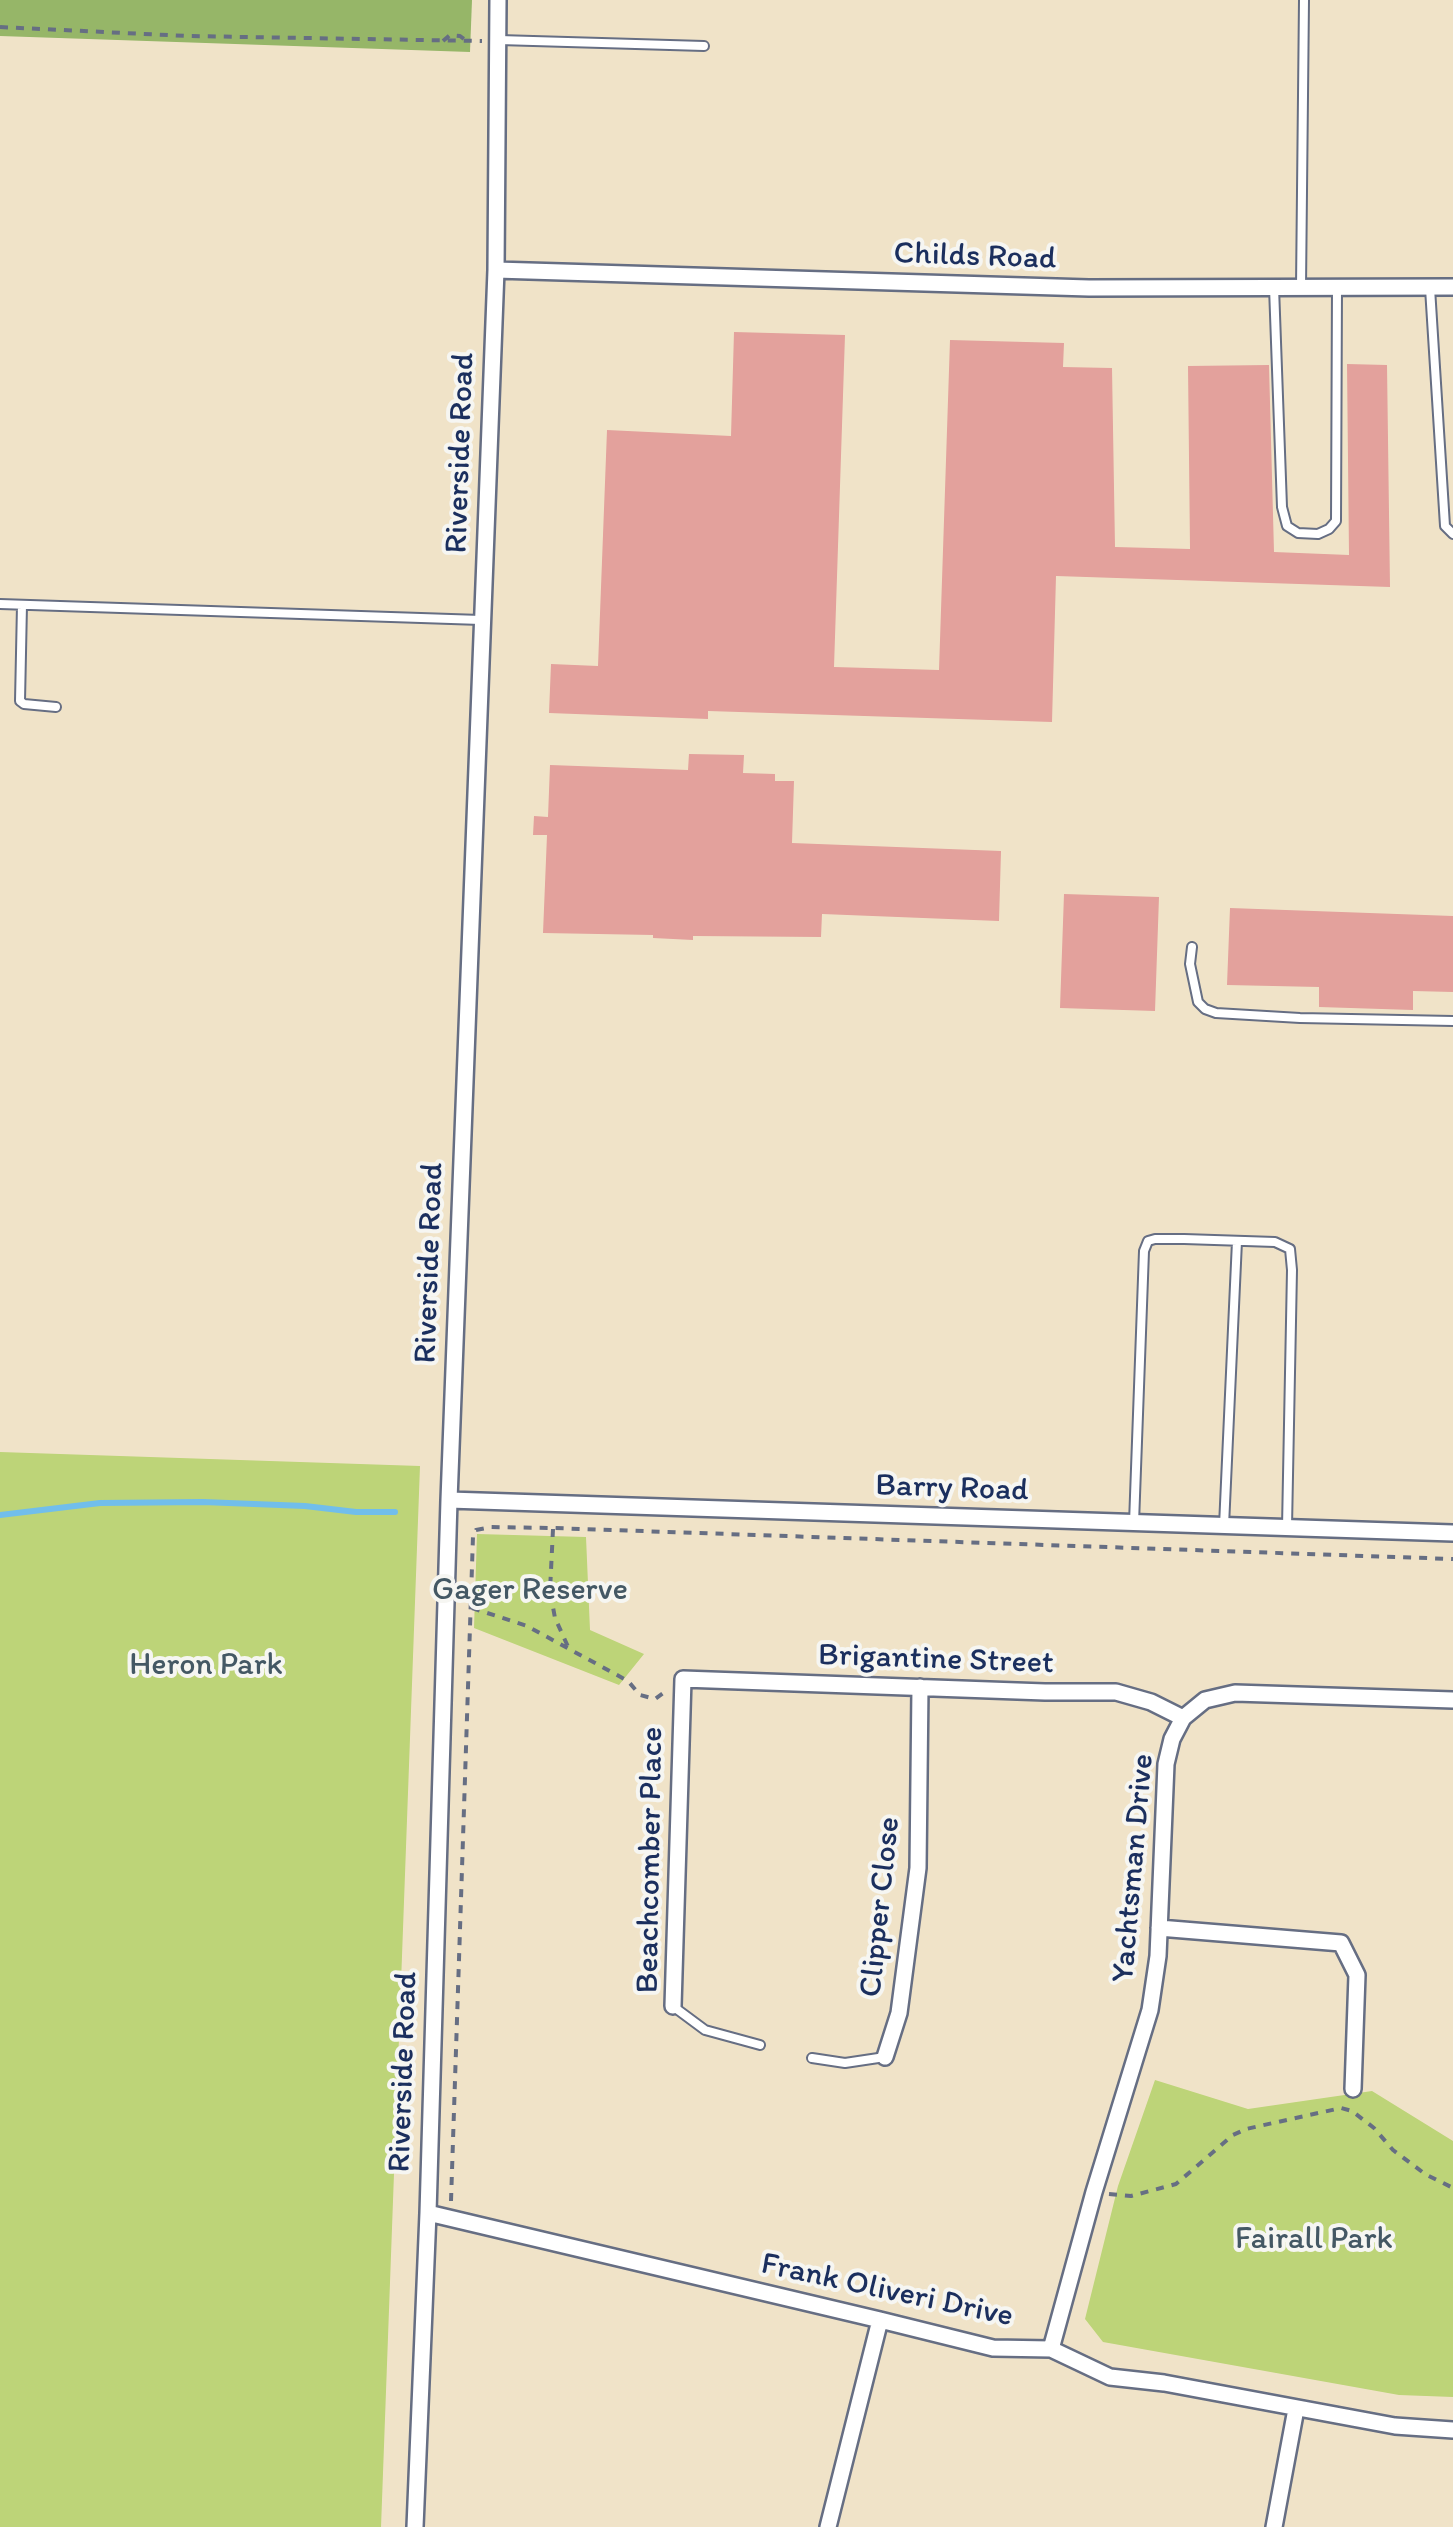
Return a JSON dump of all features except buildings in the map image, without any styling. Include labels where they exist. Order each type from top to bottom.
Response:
[{"type":"street","name":"Riverside Road","points":[[415,2527],[496,270],[498,0]]},
{"type":"street","name":"Childs Road","points":[[496,270],[1089,288],[1453,287]]},
{"type":"street","name":"Barry Road","points":[[449,1500],[1453,1533]]},
{"type":"street","name":"Brigantine Street","points":[[682,1679],[1116,1692],[1151,1702],[1183,1718]]},
{"type":"street","name":"Beachcomber Place","points":[[673,2006],[682,1679]]},
{"type":"street","name":"Clipper Close","points":[[885,2057],[899,2013],[918,1868],[920,1688]]},
{"type":"street","name":"Yachtsman Drive","points":[[1051,2349],[1150,2010],[1160,1928],[1166,1764],[1172,1739],[1183,1718],[1205,1700],[1234,1693],[1453,1700]]},
{"type":"street","points":[[1160,1928],[1341,1942],[1356,1975],[1353,2090]]},
{"type":"street","name":"Frank Oliveri Drive","points":[[428,2213],[992,2348],[1051,2349],[1110,2377],[1164,2382],[1396,2426],[1453,2430]]},
{"type":"street","points":[[828,2527],[880,2320]]},
{"type":"street","points":[[1274,2527],[1296,2409]]},
{"type":"lane","points":[[1302,287],[1304,0]]},
{"type":"lane","points":[[497,40],[704,46]]},
{"type":"lane","points":[[1274,287],[1282,507],[1287,526],[1298,533],[1318,534],[1329,530],[1336,521],[1336,287]]},
{"type":"lane","points":[[1430,287],[1445,526],[1453,534]]},
{"type":"lane","points":[[0,604],[481,620]]},
{"type":"lane","points":[[22,605],[20,701],[56,707]]},
{"type":"lane","points":[[1192,946],[1193,984],[1198,1002],[1205,1010],[1300,1018],[1453,1020]]},
{"type":"lane","points":[[1134,1523],[1144,1251],[1154,1239],[1237,1240],[1275,1242],[1290,1249],[1287,1528]]},
{"type":"lane","points":[[1224,1526],[1237,1240]]},
{"type":"lane","name":"Beachcomber Place","points":[[673,2006],[706,2030],[760,2045]]},
{"type":"lane","name":"Clipper Close","points":[[812,2058],[846,2063],[885,2057]]},
{"type":"path","points":[[0,27],[187,36],[497,40]]},
{"type":"path","points":[[450,2218],[476,1530],[553,1528],[1453,1559]]},
{"type":"path","points":[[553,1528],[550,1591],[555,1618],[570,1651]]},
{"type":"path","points":[[472,1608],[527,1626],[628,1680],[640,1695],[655,1699],[682,1679]]},
{"type":"path","points":[[1094,2192],[1131,2196],[1160,2190],[1176,2184],[1246,2129],[1341,2108],[1352,2111],[1374,2128],[1393,2150],[1425,2174],[1453,2188]]},
{"type":"green space","points":[[0,0],[472,0],[470,52],[0,36]]},
{"type":"green space","name":"Heron Park","points":[[0,1452],[420,1466],[381,2527],[0,2527]]},
{"type":"green space","name":"Gager Reserve","points":[[477,1534],[586,1537],[590,1630],[644,1654],[619,1685],[474,1628]]},
{"type":"green space","name":"Fairall Park","points":[[1155,2080],[1248,2109],[1372,2091],[1453,2141],[1453,2397],[1399,2395],[1103,2342],[1085,2319],[1118,2186]]},
{"type":"waterway","points":[[0,1515],[100,1503],[203,1502],[395,1512]]}]
